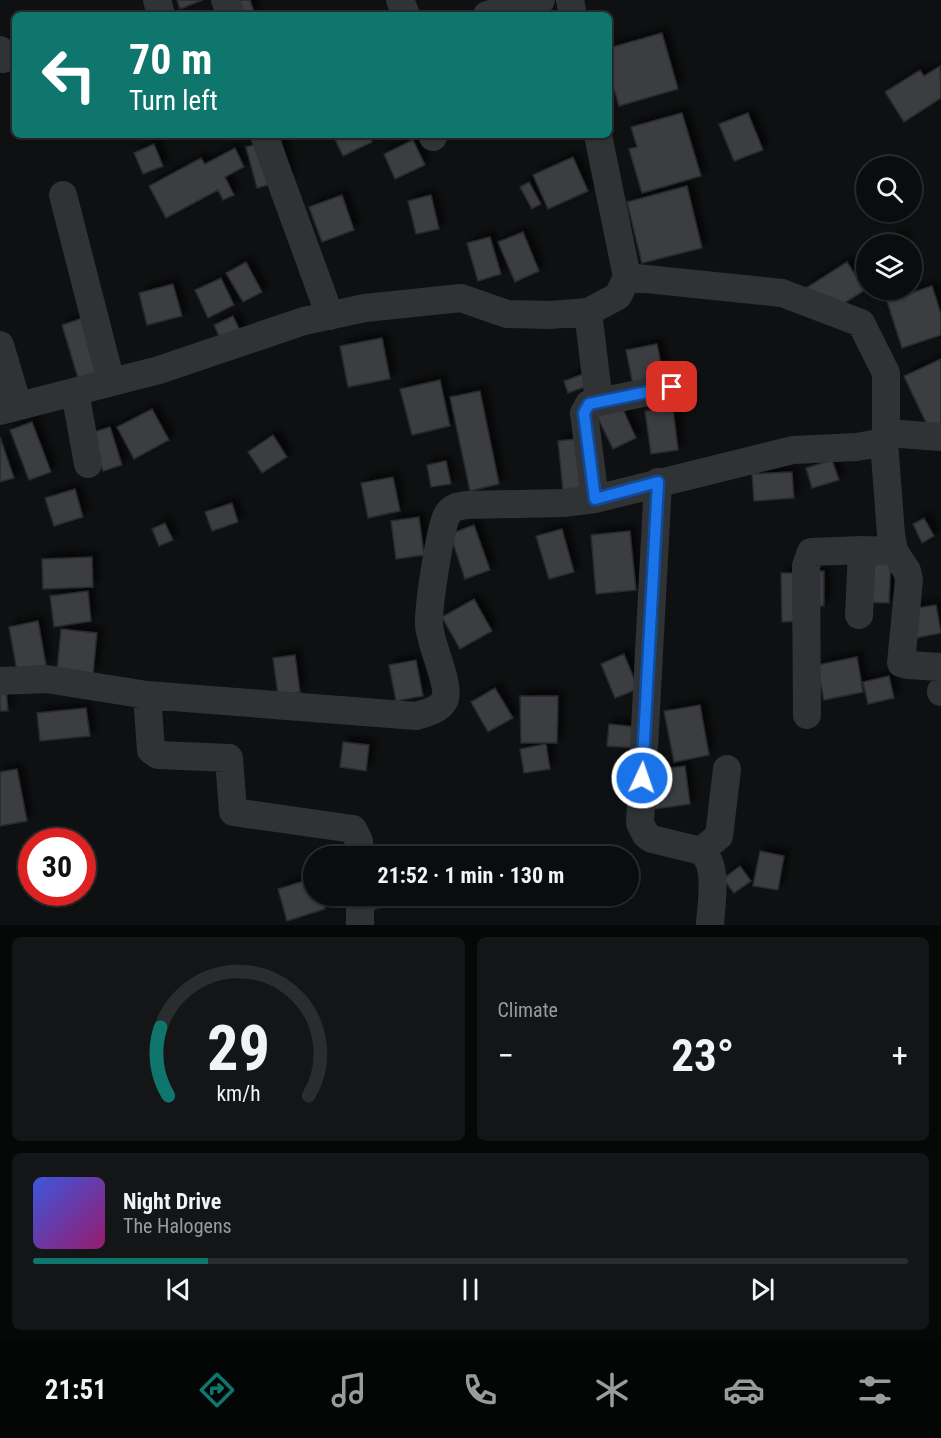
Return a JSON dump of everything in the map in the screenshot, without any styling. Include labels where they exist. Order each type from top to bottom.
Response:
[{"type":"street","points":[[498,12],[541,0]]},
{"type":"street","points":[[265,138],[330,316]]},
{"type":"street","points":[[0,345],[9,409],[159,370],[304,321],[365,308],[461,298],[507,314],[550,315],[588,312],[618,296],[627,277],[598,138]]},
{"type":"street","points":[[63,195],[111,382]]},
{"type":"street","points":[[627,277],[782,293],[861,323],[886,373],[885,437],[894,551],[907,571],[909,580],[901,663],[941,667]]},
{"type":"street","points":[[588,312],[599,402]]},
{"type":"street","points":[[595,499],[584,413],[589,404],[672,387]]},
{"type":"street","points":[[75,392],[88,464]]},
{"type":"street","points":[[0,681],[46,679],[147,695],[416,716],[432,711],[444,701],[447,689],[432,646],[429,624],[441,536],[447,516],[455,507],[563,503],[595,499],[793,450],[857,447],[885,437],[941,437]]},
{"type":"street","points":[[658,482],[640,823],[646,835],[652,839],[701,851],[707,856],[713,880],[710,925]]},
{"type":"street","points":[[807,715],[806,566],[811,552],[862,549],[894,551]]},
{"type":"street","points":[[859,615],[862,549]]},
{"type":"street","points":[[147,695],[151,750],[158,755],[229,758],[233,812],[353,829],[359,846]]},
{"type":"street","points":[[701,851],[718,837],[727,769]]},
{"type":"street","points":[[360,906],[360,925]]},
{"type":"building","points":[[177,0],[203,0],[180,9]]},
{"type":"building","points":[[231,0],[250,0],[254,12],[233,12]]},
{"type":"building","points":[[662,33],[678,89],[619,106],[612,82],[612,47]]},
{"type":"building","points":[[940,66],[941,98],[904,122],[885,92],[920,70],[924,76]]},
{"type":"building","points":[[682,113],[701,176],[642,193],[629,149],[637,147],[631,127]]},
{"type":"building","points":[[748,113],[763,150],[734,161],[719,124]]},
{"type":"building","points":[[280,138],[290,179],[257,188],[246,147]]},
{"type":"building","points":[[334,138],[370,138],[372,142],[343,156]]},
{"type":"building","points":[[413,140],[425,165],[395,179],[384,154]]},
{"type":"building","points":[[154,144],[163,166],[143,174],[134,153]]},
{"type":"building","points":[[235,148],[244,167],[225,177],[234,195],[223,200],[218,190],[166,218],[149,186],[201,158],[205,164]]},
{"type":"building","points":[[573,157],[588,191],[548,209],[533,175]]},
{"type":"building","points":[[529,182],[541,204],[532,209],[520,187]]},
{"type":"building","points":[[687,186],[702,248],[642,263],[627,202]]},
{"type":"building","points":[[342,195],[354,230],[322,242],[309,207]]},
{"type":"building","points":[[431,195],[439,229],[416,234],[408,201]]},
{"type":"building","points":[[523,232],[539,271],[515,282],[498,242]]},
{"type":"building","points":[[490,237],[501,274],[478,281],[467,243]]},
{"type":"building","points":[[246,262],[262,292],[243,302],[226,273]]},
{"type":"building","points":[[847,262],[856,276],[856,296],[824,316],[806,288]]},
{"type":"building","points":[[221,278],[234,305],[208,318],[195,290]]},
{"type":"building","points":[[173,284],[182,316],[147,325],[139,293]]},
{"type":"building","points":[[932,286],[941,314],[941,335],[902,348],[887,301],[922,300],[922,289]]},
{"type":"building","points":[[89,316],[106,372],[79,381],[62,325]]},
{"type":"building","points":[[233,316],[241,333],[222,342],[214,325]]},
{"type":"building","points":[[382,338],[390,379],[348,387],[340,346]]},
{"type":"building","points":[[657,344],[664,379],[633,385],[626,350]]},
{"type":"building","points":[[941,359],[941,423],[929,429],[904,376]]},
{"type":"building","points":[[586,373],[590,385],[568,393],[564,381]]},
{"type":"building","points":[[440,380],[450,426],[412,435],[400,389]]},
{"type":"building","points":[[480,391],[499,484],[470,491],[450,397]]},
{"type":"building","points":[[621,405],[636,438],[613,449],[597,416]]},
{"type":"building","points":[[673,408],[678,450],[651,454],[645,411]]},
{"type":"building","points":[[152,409],[169,440],[134,459],[117,427]]},
{"type":"building","points":[[32,422],[51,472],[29,480],[10,430]]},
{"type":"building","points":[[110,427],[122,465],[103,471],[91,433]]},
{"type":"building","points":[[273,435],[287,457],[262,473],[248,452]]},
{"type":"building","points":[[0,437],[14,478],[0,482]]},
{"type":"building","points":[[585,438],[590,488],[563,490],[558,441]]},
{"type":"building","points":[[832,460],[839,480],[812,488],[806,468]]},
{"type":"building","points":[[446,461],[451,484],[431,487],[427,465]]},
{"type":"building","points":[[792,472],[794,498],[754,501],[752,474]]},
{"type":"building","points":[[393,477],[400,511],[368,518],[361,483]]},
{"type":"building","points":[[75,489],[83,517],[54,526],[45,498]]},
{"type":"building","points":[[232,503],[238,522],[212,531],[205,512]]},
{"type":"building","points":[[419,517],[424,555],[396,559],[391,521]]},
{"type":"building","points":[[924,518],[934,536],[922,543],[913,524]]},
{"type":"building","points":[[165,523],[173,540],[159,546],[152,529]]},
{"type":"building","points":[[474,525],[490,570],[465,579],[450,534]]},
{"type":"building","points":[[562,529],[574,572],[549,579],[536,536]]},
{"type":"building","points":[[630,531],[636,590],[596,594],[591,535]]},
{"type":"building","points":[[92,557],[93,587],[43,589],[42,559]]},
{"type":"building","points":[[864,559],[891,560],[889,603],[862,602]]},
{"type":"building","points":[[824,571],[824,606],[811,606],[811,572]]},
{"type":"building","points":[[781,573],[801,573],[802,621],[782,622]]},
{"type":"building","points":[[88,591],[91,621],[54,627],[50,596]]},
{"type":"building","points":[[474,599],[492,631],[460,649],[442,617]]},
{"type":"building","points":[[936,605],[941,633],[915,638],[910,609]]},
{"type":"building","points":[[38,621],[46,665],[17,671],[9,627]]},
{"type":"building","points":[[61,629],[97,633],[93,674],[57,670]]},
{"type":"building","points":[[624,654],[638,689],[615,698],[601,664]]},
{"type":"building","points":[[295,655],[300,692],[278,695],[273,658]]},
{"type":"building","points":[[857,657],[863,692],[824,700],[817,665]]},
{"type":"building","points":[[416,660],[423,696],[396,701],[389,665]]},
{"type":"building","points":[[889,676],[894,698],[868,704],[863,682]]},
{"type":"building","points":[[495,688],[513,718],[488,732],[471,702]]},
{"type":"building","points":[[6,689],[8,711],[0,711],[0,690]]},
{"type":"building","points":[[520,696],[558,696],[557,743],[521,743]]},
{"type":"building","points":[[700,705],[709,755],[674,762],[664,711]]},
{"type":"building","points":[[86,708],[90,736],[40,741],[37,713]]},
{"type":"building","points":[[609,724],[636,727],[634,748],[607,746]]},
{"type":"building","points":[[343,742],[369,745],[366,771],[340,767]]},
{"type":"building","points":[[546,744],[550,769],[524,773],[520,749]]},
{"type":"building","points":[[685,766],[690,804],[655,809],[649,771]]},
{"type":"building","points":[[17,769],[27,821],[0,826],[0,772]]},
{"type":"building","points":[[760,851],[784,856],[778,890],[753,886]]},
{"type":"building","points":[[740,866],[751,881],[734,893],[723,879]]},
{"type":"building","points":[[303,881],[303,906],[324,906],[325,909],[287,921],[278,889]]},
{"type":"building","points":[[368,906],[384,906],[370,911]]},
{"type":"route","points":[[642,778],[658,482],[595,499],[584,413],[589,404],[672,387]]}]
